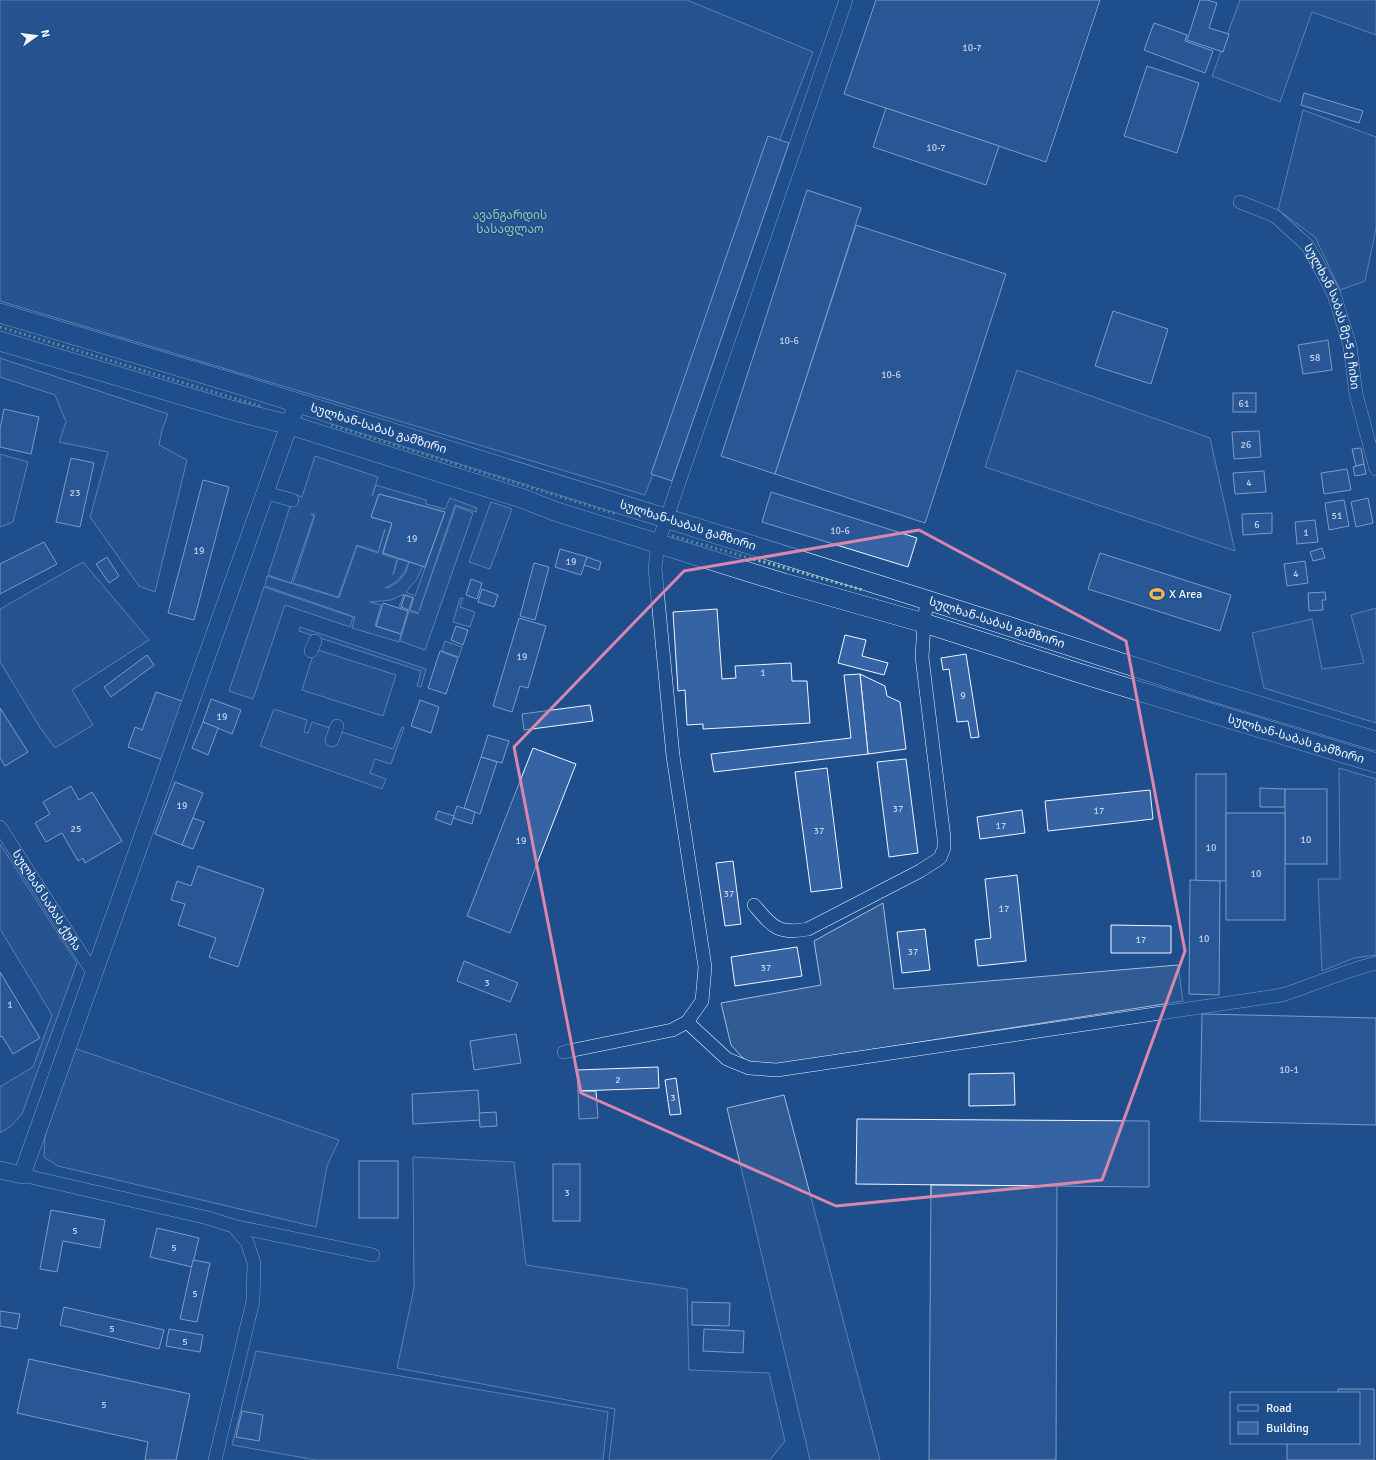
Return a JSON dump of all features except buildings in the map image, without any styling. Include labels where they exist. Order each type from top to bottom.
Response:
[{"type":"main road","name":"სულხან-საბას გამზირი","points":[[0,312],[926,600],[1200,688],[1376,741]]},
{"type":"main road","name":"სულხან-საბას გამზირი","points":[[0,341],[231,410],[290,425],[543,505],[557,512],[784,583],[924,623],[1079,673],[1376,763]]},
{"type":"street","points":[[564,1052],[672,1030],[687,1022],[702,1001],[705,967],[673,756],[656,568],[658,543],[846,0]]},
{"type":"street","name":"სულხან საბას მე-5 ე ჩიხი","points":[[1240,202],[1275,216],[1308,246],[1334,294],[1350,346],[1356,394],[1376,468]]},
{"type":"street","points":[[22,1176],[297,404]]},
{"type":"street","points":[[266,493],[292,500]]},
{"type":"street","points":[[754,904],[771,925],[785,931],[808,929],[940,858],[944,848],[944,838],[922,657],[926,600]]},
{"type":"street","points":[[332,740],[337,726]]},
{"type":"street","name":"სულხან საბას ქუჩა","points":[[0,827],[94,974]]},
{"type":"street","points":[[687,1022],[727,1059],[749,1068],[777,1070],[1282,995],[1311,986],[1356,968],[1376,963]]},
{"type":"street","points":[[0,1170],[208,1218],[233,1226],[373,1255]]},
{"type":"street","points":[[215,1460],[253,1301],[254,1263],[247,1242],[233,1226]]},
{"type":"highlighted area","points":[[919,530],[1126,641],[1185,951],[1102,1180],[836,1206],[581,1093],[514,747],[684,571]]},
{"type":"shaded area","name":"ავანგარდის სასაფლაო","points":[[0,0],[687,0],[813,52],[645,495],[0,301]]},
{"type":"shaded area","points":[[1240,0],[1376,0],[1376,35],[1312,12],[1280,102],[1212,76]]},
{"type":"shaded area","points":[[1303,110],[1376,137],[1376,229],[1365,281],[1340,290],[1315,237],[1278,210]]},
{"type":"shaded area","points":[[0,358],[168,414],[162,430],[159,445],[187,460],[155,592],[139,586],[90,517],[108,452],[59,442],[66,422],[55,395],[0,377]]},
{"type":"shaded area","points":[[1017,370],[1210,438],[1235,551],[985,467]]},
{"type":"shaded area","points":[[0,454],[28,462],[13,522],[0,527]]},
{"type":"shaded area","points":[[315,456],[378,477],[372,496],[376,485],[426,500],[426,504],[445,509],[450,498],[477,508],[476,512],[455,505],[419,611],[456,506],[473,513],[425,650],[400,641],[409,611],[419,613],[410,610],[414,598],[406,595],[401,607],[399,607],[404,594],[391,600],[370,602],[381,605],[375,626],[401,634],[399,642],[352,628],[355,617],[265,586],[267,576],[339,598],[357,546],[378,553],[385,529],[378,552],[357,545],[338,597],[293,583],[315,515],[311,514],[314,516],[291,583],[268,575],[294,494],[302,497]],"holes":[[[379,494],[445,512],[415,596],[406,592],[417,579],[423,566],[398,559],[393,575],[397,559],[382,554],[392,523],[371,517]],[[409,562],[406,572],[399,581],[390,587],[385,588],[400,578]]]},
{"type":"shaded area","points":[[491,502],[512,509],[490,569],[469,562]]},
{"type":"shaded area","points":[[83,562],[149,640],[72,690],[93,725],[55,748],[41,729],[0,662],[0,609]]},
{"type":"shaded area","points":[[264,587],[353,617],[350,627],[285,605],[253,699],[229,691]]},
{"type":"shaded area","points":[[460,598],[463,598],[460,607],[475,612],[470,627],[453,622]]},
{"type":"shaded area","points":[[1376,608],[1376,723],[1264,688],[1252,633],[1312,619],[1322,669],[1364,663],[1351,615]]},
{"type":"shaded area","points":[[300,627],[426,669],[421,687],[417,686],[421,671],[299,631]]},
{"type":"shaded area","points":[[445,641],[462,647],[459,657],[442,651]]},
{"type":"shaded area","points":[[315,649],[396,675],[383,716],[302,690]]},
{"type":"shaded area","points":[[274,709],[307,720],[304,732],[308,733],[312,722],[393,749],[402,727],[404,728],[391,764],[375,759],[370,773],[386,779],[382,789],[260,746]]},
{"type":"shaded area","points":[[1339,768],[1376,779],[1376,955],[1354,958],[1322,971],[1318,879],[1340,879]]},
{"type":"shaded area","points":[[0,844],[77,963],[22,1114],[11,1126],[0,1133],[0,1087],[33,1067],[52,1015],[0,929]]},
{"type":"shaded area","points":[[883,903],[894,989],[1178,965],[1183,1001],[779,1064],[752,1065],[742,1057],[731,1045],[721,1003],[821,985],[814,941]]},
{"type":"shaded area","points":[[74,1048],[339,1140],[327,1166],[316,1227],[58,1166],[44,1157],[45,1136]]},
{"type":"shaded area","points":[[784,1095],[880,1460],[810,1460],[727,1108]]},
{"type":"shaded area","points":[[413,1157],[514,1162],[526,1265],[687,1289],[689,1370],[769,1373],[785,1441],[770,1460],[609,1460],[615,1409],[397,1368],[414,1288]]},
{"type":"shaded area","points":[[256,1351],[608,1412],[603,1460],[316,1460],[232,1445]]},
{"type":"hedge","points":[[0,327],[263,407]]},
{"type":"hedge","points":[[331,425],[616,514]]},
{"type":"hedge","points":[[672,536],[863,590]]},
{"type":"place","name":"X Area","points":[[1157,594]]}]
